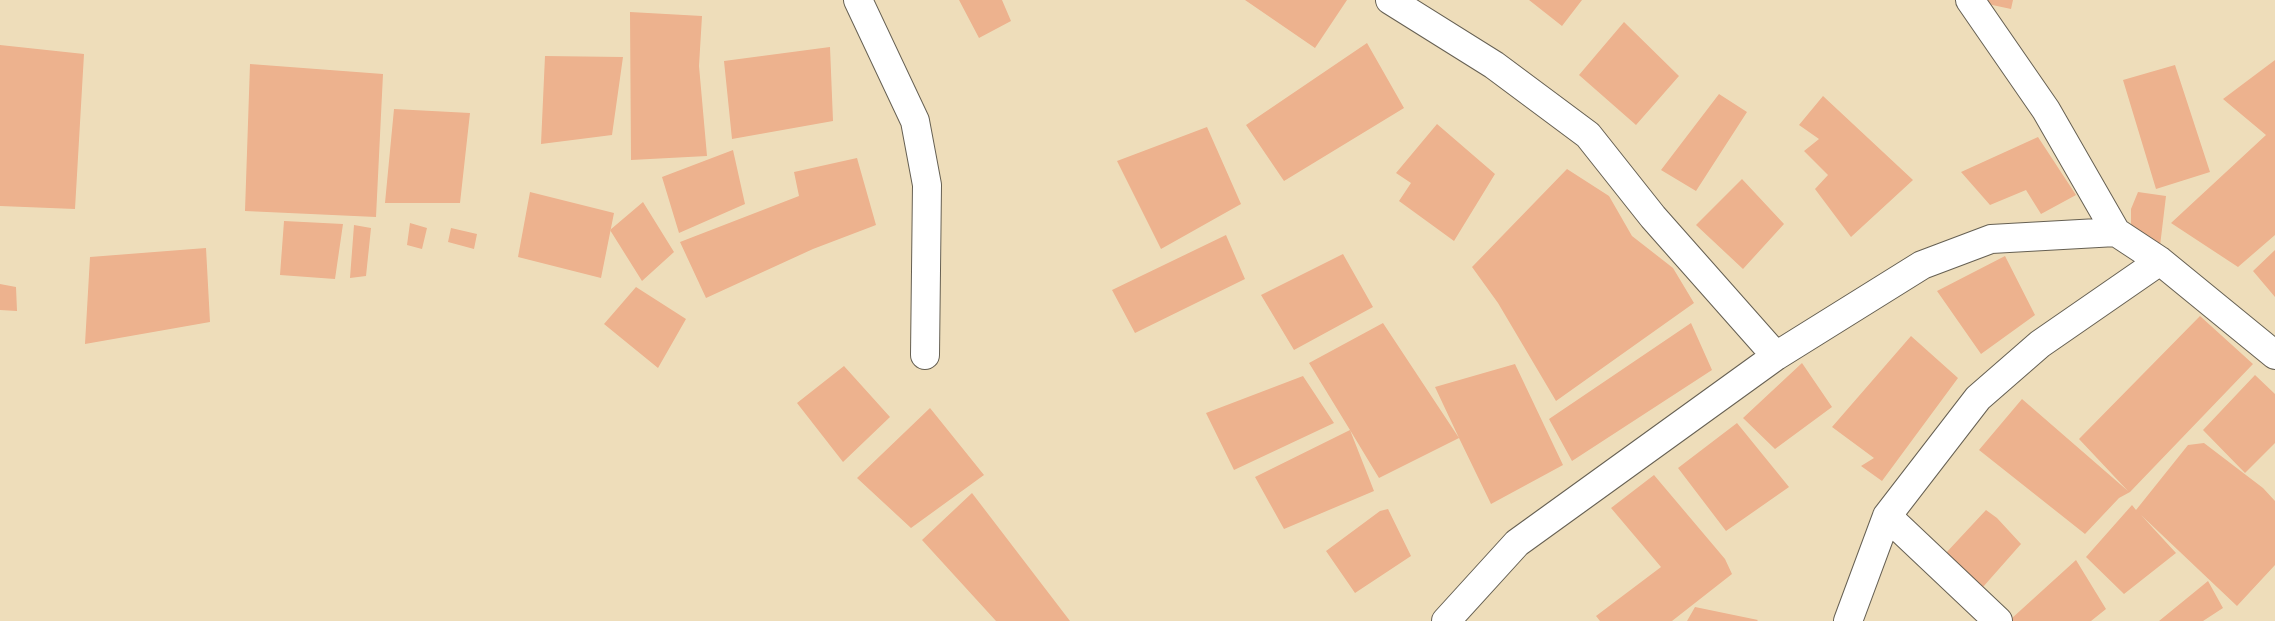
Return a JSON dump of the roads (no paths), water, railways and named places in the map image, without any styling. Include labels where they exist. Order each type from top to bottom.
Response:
[{"type":"street","points":[[858,0],[915,121],[928,185],[925,355]]},
{"type":"street","points":[[1390,0],[1494,65],[1588,136],[1653,217],[1776,356]]},
{"type":"street","points":[[1970,0],[2046,110],[2116,232],[2160,261],[2275,355]]},
{"type":"street","points":[[1446,621],[1517,543],[1776,356],[1922,265],[1991,239],[2116,232]]},
{"type":"street","points":[[1848,621],[1886,516],[1978,398],[2040,344],[2160,261]]},
{"type":"street","points":[[1886,516],[1998,621]]}]
